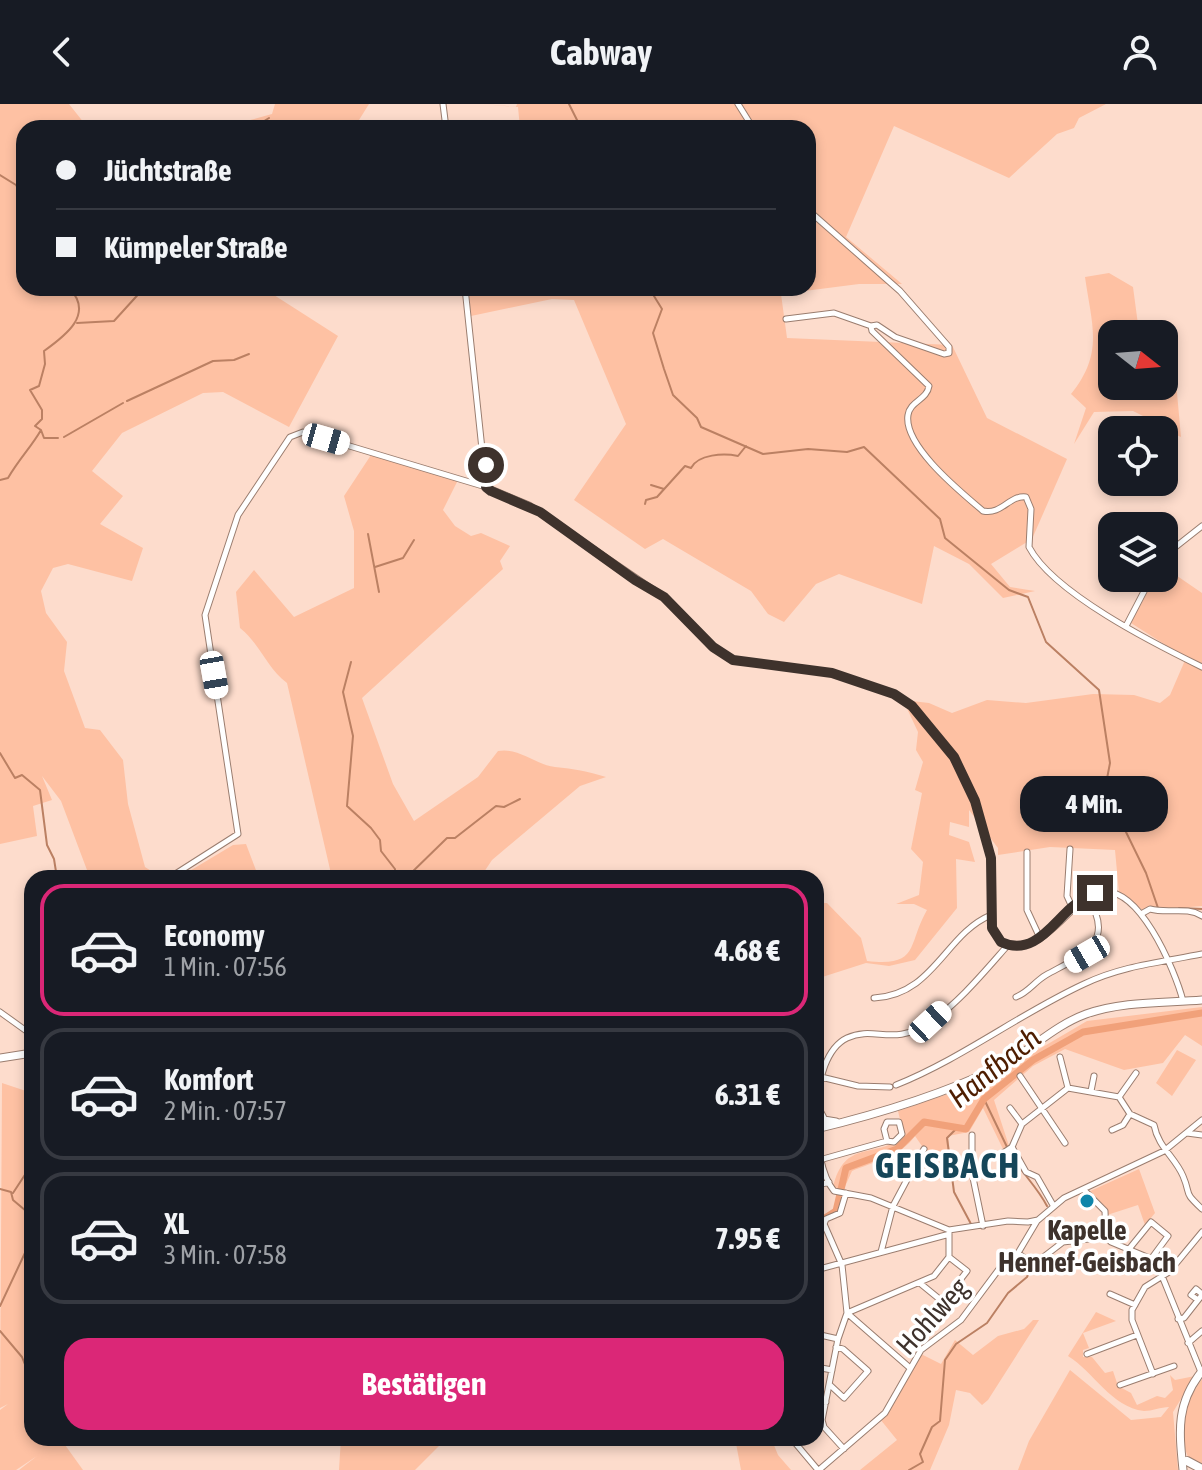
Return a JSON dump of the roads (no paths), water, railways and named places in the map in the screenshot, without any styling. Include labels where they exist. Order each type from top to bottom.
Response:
[{"type":"highway","points":[[1186,1467],[1202,1469]]},
{"type":"main road","points":[[824,1127],[904,1106],[995,1069],[1056,1029],[1088,1014],[1125,1006],[1202,1000]]},
{"type":"main road","points":[[0,1058],[24,1054]]},
{"type":"main road","points":[[824,1120],[842,1122]]},
{"type":"main road","points":[[1186,1467],[1181,1443],[1181,1407],[1202,1371]]},
{"type":"street","points":[[786,319],[834,313],[871,326],[877,325],[895,337],[944,354],[949,352],[948,346],[900,291],[816,217]]},
{"type":"street","points":[[466,296],[486,487]]},
{"type":"street","points":[[871,326],[886,346],[928,384],[928,392],[913,404],[907,419],[927,460],[983,511],[993,513],[1018,496],[1026,497],[1031,509],[1028,544],[1032,553],[1065,585],[1126,626],[1202,667]]},
{"type":"street","points":[[182,870],[238,834],[205,615],[238,515],[290,437],[303,432],[486,487],[540,512],[664,597],[713,647],[733,660],[832,673],[894,694],[912,706],[954,757],[975,801],[991,858],[991,915],[1001,942],[998,955]]},
{"type":"street","points":[[1178,545],[1202,526]]},
{"type":"street","points":[[1126,626],[1144,592]]},
{"type":"street","points":[[1070,849],[1067,896],[1072,907]]},
{"type":"street","points":[[1027,852],[1027,910],[1040,938]]},
{"type":"street","points":[[824,1068],[828,1057],[848,1038],[867,1033],[902,1037],[930,1022],[1008,945],[1040,938],[1051,932],[1072,907],[1095,893],[1109,893],[1141,914],[1169,960],[1183,1001]]},
{"type":"street","points":[[1016,997],[1028,992],[1043,977],[1087,954],[1100,926],[1097,913],[1088,899]]},
{"type":"street","points":[[1141,914],[1150,909],[1165,913],[1186,909],[1202,916]]},
{"type":"street","points":[[874,998],[893,995],[921,981],[980,921],[991,915]]},
{"type":"street","points":[[980,921],[992,923]]},
{"type":"street","points":[[1001,942],[1008,945]]},
{"type":"street","points":[[824,1078],[858,1086],[893,1086],[961,1055],[1085,983],[1127,968],[1202,954]]},
{"type":"street","points":[[0,1012],[24,1029]]},
{"type":"street","points":[[1060,1057],[1068,1088]]},
{"type":"street","points":[[1119,1097],[1136,1073]]},
{"type":"street","points":[[1020,1076],[1065,1143]]},
{"type":"street","points":[[1091,1091],[1094,1076]]},
{"type":"street","points":[[1002,1159],[1022,1124],[1068,1088],[1119,1097],[1130,1114],[1154,1125],[1164,1151],[1184,1177],[1186,1195],[1201,1207]]},
{"type":"street","points":[[1010,1108],[1022,1124]]},
{"type":"street","points":[[1112,1130],[1123,1125],[1130,1114]]},
{"type":"street","points":[[1009,1149],[1026,1172],[1037,1177],[1053,1205],[1164,1151],[1202,1120]]},
{"type":"street","points":[[824,1159],[887,1141],[894,1142],[902,1134],[899,1122],[887,1122],[884,1129],[887,1141]]},
{"type":"street","points":[[1187,1133],[1202,1135]]},
{"type":"street","points":[[972,1135],[972,1173],[983,1226]]},
{"type":"street","points":[[880,1253],[893,1206],[924,1149]]},
{"type":"street","points":[[824,1163],[829,1182],[842,1193],[893,1206],[948,1232]]},
{"type":"street","points":[[910,1174],[928,1174]]},
{"type":"street","points":[[824,1184],[829,1182]]},
{"type":"street","points":[[1085,1191],[1105,1211],[1106,1237]]},
{"type":"street","points":[[824,1412],[836,1347],[847,1313],[842,1265],[824,1224],[826,1219],[840,1213],[842,1193]]},
{"type":"street","name":"Hohlweg","points":[[818,1470],[889,1407],[921,1350],[961,1320],[1002,1265],[1018,1253],[1038,1220],[1053,1205]]},
{"type":"street","points":[[824,1268],[948,1232],[1038,1220]]},
{"type":"street","points":[[1129,1249],[1151,1222],[1168,1236],[1151,1259]]},
{"type":"street","points":[[847,1313],[934,1276],[949,1257],[948,1232]]},
{"type":"street","points":[[1153,1374],[1131,1317],[1135,1305],[1149,1282],[1162,1276],[1202,1232]]},
{"type":"street","points":[[1018,1253],[1033,1265],[1063,1242],[1106,1237],[1151,1259],[1162,1276],[1187,1344],[1202,1371]]},
{"type":"street","points":[[921,1284],[943,1302],[967,1271],[949,1257]]},
{"type":"street","points":[[1178,1319],[1200,1294],[1202,1282]]},
{"type":"street","points":[[1110,1294],[1135,1305]]},
{"type":"street","points":[[847,1313],[910,1368]]},
{"type":"street","points":[[1187,1344],[1202,1331]]},
{"type":"street","points":[[1087,1354],[1137,1335]]},
{"type":"street","points":[[824,1336],[838,1339]]},
{"type":"street","points":[[829,1385],[844,1398],[868,1371],[843,1349],[836,1347]]},
{"type":"street","points":[[1120,1385],[1174,1366]]},
{"type":"street","points":[[824,1368],[832,1370]]},
{"type":"street","points":[[824,1425],[844,1449]]},
{"type":"street","points":[[798,1446],[818,1470]]},
{"type":"waterway","points":[[569,104],[577,120]]},
{"type":"waterway","points":[[0,175],[16,185]]},
{"type":"waterway","points":[[0,480],[8,478],[41,430],[35,426],[42,419],[42,410],[30,390],[39,386],[45,364],[44,351],[74,324],[79,307],[75,296]]},
{"type":"waterway","points":[[77,323],[114,321],[137,296]]},
{"type":"waterway","points":[[654,296],[662,309],[653,333],[673,395],[697,418],[701,427],[763,454],[808,449],[847,452],[864,447],[940,519],[945,538],[1009,590],[1028,597],[1046,642],[1099,690],[1110,763],[1105,789],[1146,873],[1158,908]]},
{"type":"waterway","points":[[127,401],[213,361],[234,360],[249,354]]},
{"type":"waterway","points":[[64,437],[123,403]]},
{"type":"waterway","points":[[41,430],[44,438],[58,438]]},
{"type":"waterway","points":[[645,504],[646,500],[657,497],[685,466],[691,468],[699,460],[712,456],[738,456],[746,446]]},
{"type":"waterway","points":[[651,485],[664,489]]},
{"type":"waterway","points":[[368,534],[379,592]]},
{"type":"waterway","points":[[375,567],[403,558],[414,540]]},
{"type":"waterway","points":[[351,662],[343,692],[353,736],[347,806],[371,828],[380,840],[381,851],[395,870]]},
{"type":"waterway","points":[[0,753],[15,778],[22,775],[40,790],[47,845],[56,870]]},
{"type":"waterway","points":[[414,870],[447,838],[455,838],[496,806],[504,807],[520,799]]},
{"type":"waterway","points":[[1179,908],[1202,909]]},
{"type":"waterway","name":"Hanfbach","points":[[824,1219],[836,1211],[846,1168],[897,1149],[924,1122],[966,1129],[984,1099],[1033,1060],[1083,1032],[1202,1013]]},
{"type":"waterway","points":[[984,1099],[1007,1147]]},
{"type":"waterway","points":[[956,1129],[947,1138],[954,1192],[971,1224]]},
{"type":"waterway","points":[[1010,1152],[1047,1206]]},
{"type":"waterway","points":[[13,1193],[24,1176]]},
{"type":"waterway","name":"Hanfbach","points":[[0,1189],[11,1192],[13,1200],[24,1209]]},
{"type":"waterway","points":[[0,1306],[24,1255]]},
{"type":"waterway","points":[[909,1470],[923,1462],[920,1454],[932,1427],[940,1421],[945,1360],[956,1344],[987,1323],[1008,1293],[1027,1277],[1031,1268]]},
{"type":"waterway","points":[[0,1331],[24,1362]]},
{"type":"place","name":"Kapelle Hennef-Geisbach","points":[[1087,1201]]},
{"type":"district","name":"GEISBACH","points":[[948,1165]]}]
